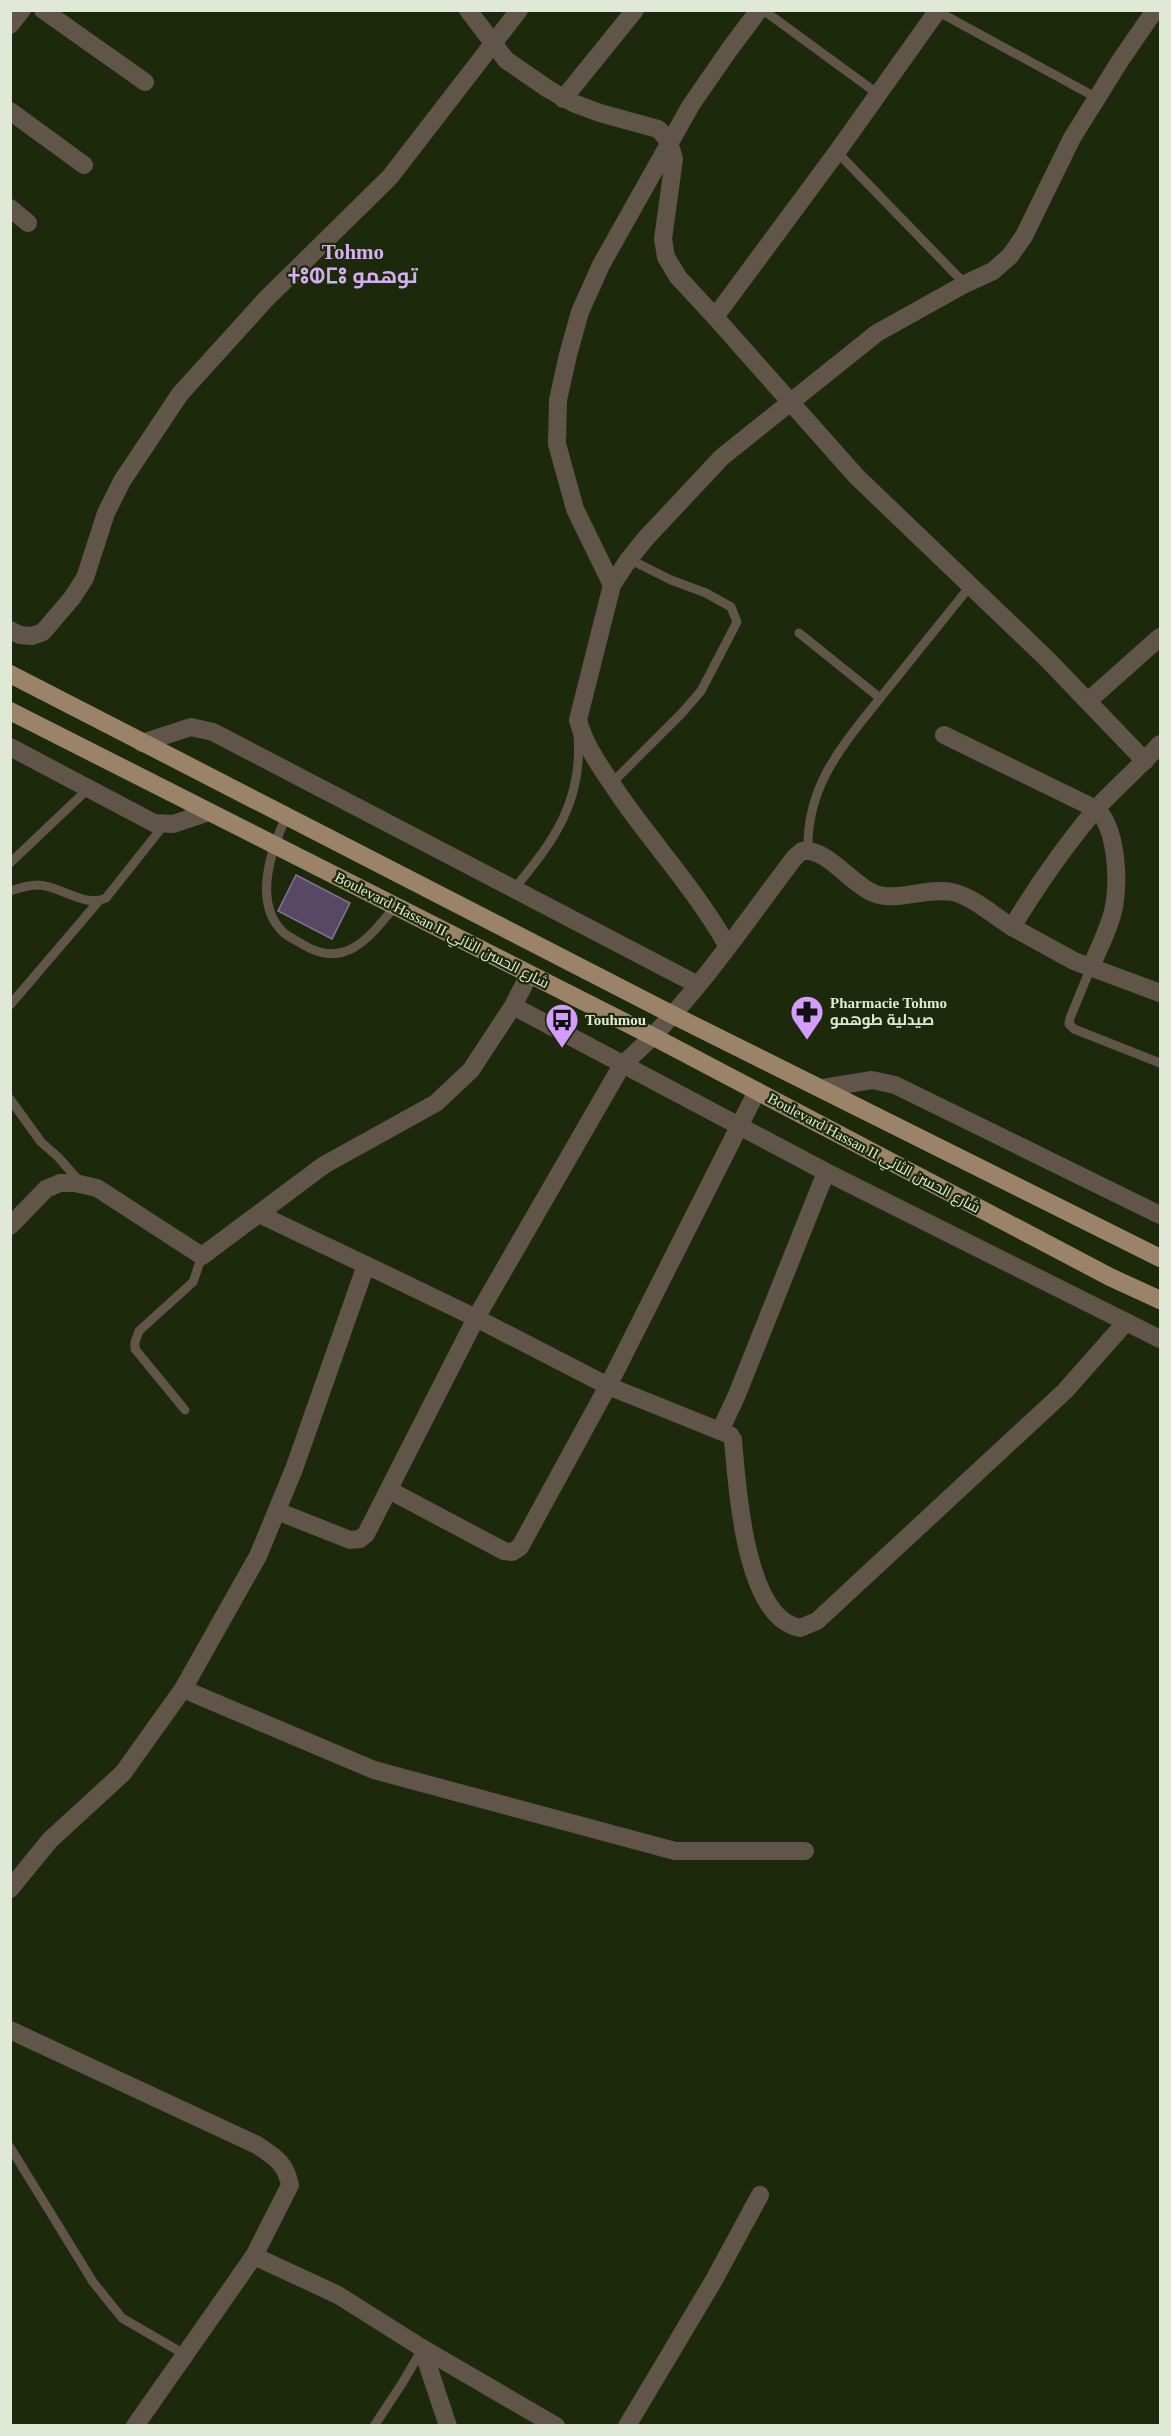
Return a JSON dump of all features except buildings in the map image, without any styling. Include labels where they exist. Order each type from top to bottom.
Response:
[{"type":"main road","name":"Boulevard Hassan II شارع الحسن الثاني","points":[[10,674],[673,1015],[1161,1258]]},
{"type":"main road","name":"Boulevard Hassan II شارع الحسن الثاني","points":[[10,711],[654,1037],[1110,1277],[1161,1300]]},
{"type":"street","points":[[10,26],[22,10]]},
{"type":"street","points":[[43,10],[145,82]]},
{"type":"street","points":[[468,10],[506,60],[563,99],[600,113],[658,129],[669,143],[674,159],[663,239],[666,257],[678,277],[857,477],[972,585],[1088,701],[1155,753],[1096,810],[1034,891],[1012,927]]},
{"type":"street","points":[[10,630],[20,635],[32,636],[43,632],[60,614],[85,578],[106,513],[122,481],[180,394],[266,299],[390,177],[519,10]]},
{"type":"street","points":[[563,99],[634,10]]},
{"type":"street","points":[[612,585],[575,509],[557,444],[558,400],[580,312],[601,265],[669,143],[729,50],[761,10]]},
{"type":"street","points":[[727,945],[713,920],[611,784],[587,743],[578,720],[612,585],[646,538],[722,457],[877,333],[993,271],[1010,256],[1024,236],[1072,138],[1155,10]]},
{"type":"street","points":[[716,317],[938,11]]},
{"type":"street","points":[[10,111],[84,165]]},
{"type":"street","points":[[10,207],[28,223]]},
{"type":"street","points":[[1088,701],[1161,637]]},
{"type":"street","points":[[142,743],[191,727],[213,732],[698,985]]},
{"type":"street","points":[[944,735],[1096,810],[1107,821],[1114,857],[1116,898],[1112,915],[1091,967]]},
{"type":"street","points":[[10,747],[154,823],[164,825],[209,812]]},
{"type":"street","points":[[277,1510],[350,1540],[360,1539],[366,1534],[476,1318],[622,1065],[654,1037],[673,1015],[802,851],[818,853],[861,887],[875,894],[890,896],[950,892],[959,894],[1012,927],[1074,961],[1161,993]]},
{"type":"street","points":[[10,1226],[46,1189],[60,1183],[82,1184],[97,1188],[202,1256],[324,1165],[436,1103],[471,1070],[513,1006],[529,975]]},
{"type":"street","points":[[513,1006],[826,1172],[1161,1339]]},
{"type":"street","points":[[823,1088],[872,1080],[895,1085],[1161,1215]]},
{"type":"street","points":[[389,1490],[504,1551],[512,1552],[520,1547],[608,1386],[757,1091]]},
{"type":"street","points":[[720,1431],[736,1397],[826,1172]]},
{"type":"street","points":[[259,1214],[476,1318],[608,1386],[730,1436],[733,1440],[742,1531],[757,1582],[780,1620],[800,1628],[817,1621],[1065,1391],[1126,1322]]},
{"type":"street","points":[[10,1888],[50,1840],[123,1773],[183,1689],[258,1556],[294,1469],[366,1265]]},
{"type":"street","points":[[183,1689],[374,1770],[663,1848],[675,1851],[805,1851]]},
{"type":"street","points":[[10,2030],[257,2145],[280,2161],[287,2171],[290,2185],[254,2256],[135,2426]]},
{"type":"street","points":[[627,2426],[714,2280],[760,2195]]},
{"type":"street","points":[[254,2256],[338,2295],[422,2348],[556,2426]]},
{"type":"street","points":[[422,2348],[448,2426]]},
{"type":"lane","points":[[761,10],[878,94]]},
{"type":"lane","points":[[938,11],[1097,98]]},
{"type":"lane","points":[[837,152],[965,284]]},
{"type":"lane","points":[[611,784],[701,691],[737,622],[731,607],[706,593],[671,580],[629,559]]},
{"type":"lane","points":[[808,851],[807,827],[823,780],[840,750],[972,585]]},
{"type":"lane","points":[[799,633],[880,698]]},
{"type":"lane","points":[[514,889],[537,862],[560,825],[574,792],[579,761],[578,720]]},
{"type":"lane","points":[[10,863],[89,788]]},
{"type":"lane","points":[[287,815],[273,844],[267,876],[269,909],[275,922],[284,933],[323,954],[337,955],[346,952],[372,934],[395,906]]},
{"type":"lane","points":[[10,1005],[98,902],[106,898],[164,825]]},
{"type":"lane","points":[[10,891],[39,885],[98,902]]},
{"type":"lane","points":[[1091,967],[1069,1024],[1074,1029],[1161,1063]]},
{"type":"lane","points":[[10,1099],[40,1142],[58,1156],[82,1184]]},
{"type":"lane","points":[[185,1410],[135,1349],[135,1342],[139,1331],[193,1282],[202,1256]]},
{"type":"lane","points":[[10,2147],[93,2282],[122,2318],[184,2354]]},
{"type":"lane","points":[[374,2426],[422,2348]]},
{"type":"place","name":"Pharmacie Tohmo صيدلية طوهمو","points":[[807,1041]]},
{"type":"place","name":"Touhmou","points":[[562,1049]]},
{"type":"district","name":"Tohmo ⵜⵓⵀⵎⵓ توهمو","points":[[353,264]]}]
